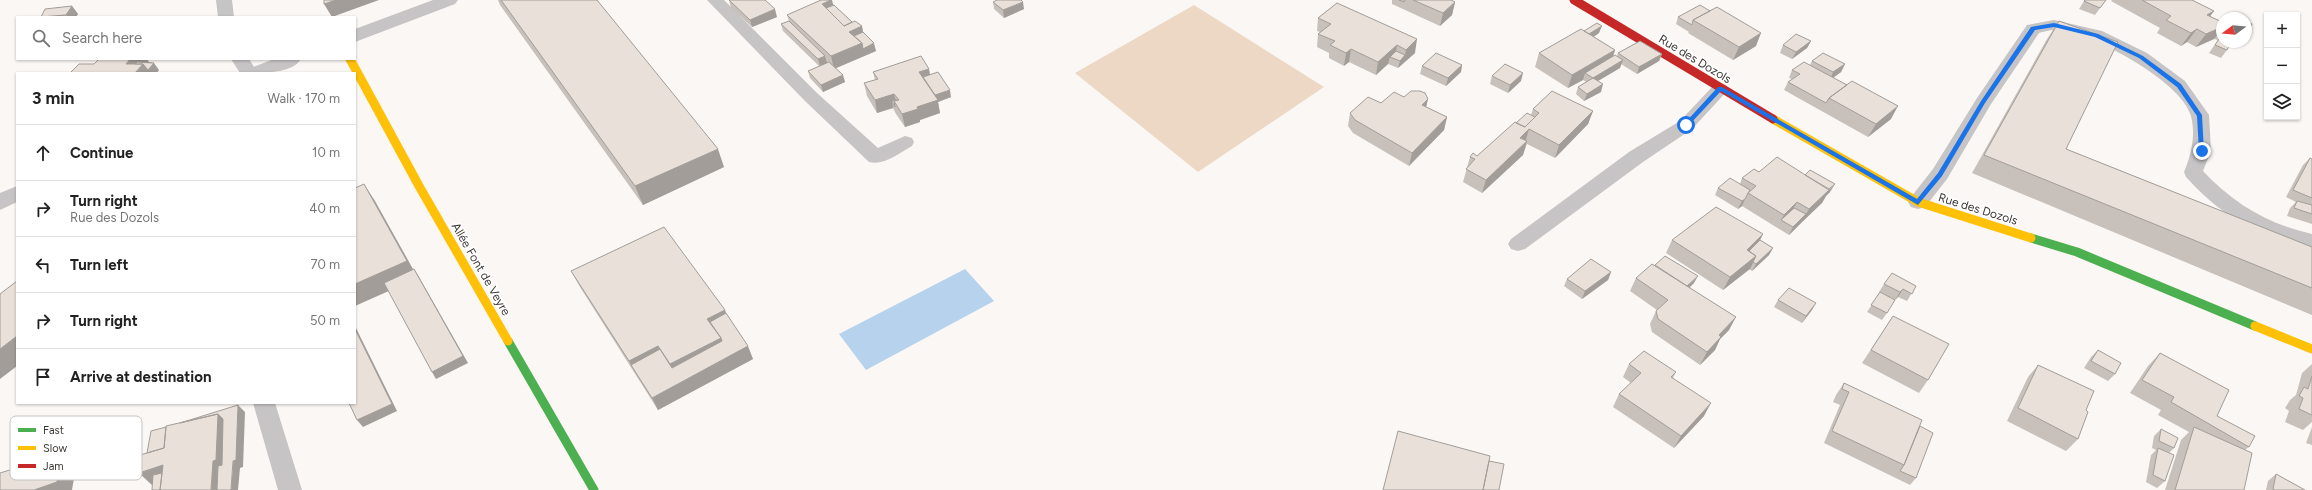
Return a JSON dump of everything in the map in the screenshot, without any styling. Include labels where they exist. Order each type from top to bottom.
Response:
[{"type":"street","points":[[356,36],[449,0]]},
{"type":"street","name":"Rue des Dozols","points":[[1574,0],[1720,88],[1918,202],[2077,252],[2312,349]]},
{"type":"street","points":[[258,72],[289,60]]},
{"type":"street","name":"Allée Font de Veyre","points":[[351,60],[419,186],[594,490]]},
{"type":"street","points":[[0,202],[16,194]]},
{"type":"lane","points":[[224,0],[226,16]]},
{"type":"lane","points":[[715,0],[811,97],[876,157],[905,142]]},
{"type":"lane","points":[[1918,202],[1940,174],[1983,102],[2033,28],[2054,25],[2096,35],[2141,57],[2179,85],[2200,115],[2202,151],[2193,172],[2206,188],[2238,214],[2282,235],[2312,241]]},
{"type":"lane","points":[[241,60],[248,72]]},
{"type":"lane","points":[[1518,244],[1636,157],[1686,125],[1720,88]]},
{"type":"lane","points":[[264,404],[290,490]]},
{"type":"shaded area","points":[[1194,5],[1324,87],[1198,172],[1075,73]]},
{"type":"water","points":[[965,269],[994,301],[866,370],[839,334]]},
{"type":"building","points":[[324,0],[336,0],[324,4]]},
{"type":"building","points":[[501,0],[597,0],[718,149],[635,186]]},
{"type":"building","points":[[729,0],[765,0],[775,9],[750,20]]},
{"type":"building","points":[[821,0],[831,0],[822,4],[844,26],[855,21],[862,26],[849,32],[862,43],[831,56],[787,15]]},
{"type":"building","points":[[997,0],[1021,0],[1023,2],[1003,10],[993,2]]},
{"type":"building","points":[[1413,0],[1451,0],[1455,2],[1443,13]]},
{"type":"building","points":[[2106,0],[2100,8],[2084,1]]},
{"type":"building","points":[[2142,0],[2192,0],[2214,11],[2207,15],[2216,19],[2216,30],[2206,34],[2197,29],[2191,33],[2166,20],[2171,16]]},
{"type":"building","points":[[1337,3],[1417,39],[1406,50],[1397,45],[1378,62],[1351,49],[1346,53],[1330,45],[1335,41],[1318,34],[1331,24],[1318,18]]},
{"type":"building","points":[[834,5],[852,22],[844,26],[826,8]]},
{"type":"building","points":[[1700,5],[1710,11],[1693,20],[1692,25],[1678,17]]},
{"type":"building","points":[[72,6],[66,15],[42,16],[45,9]]},
{"type":"building","points":[[1717,7],[1761,33],[1739,47],[1693,20]]},
{"type":"building","points":[[789,21],[825,56],[818,59],[781,24]]},
{"type":"building","points":[[2059,21],[2118,42],[2066,149],[2312,247],[2312,288],[1984,155]]},
{"type":"building","points":[[1597,23],[1602,26],[1589,34],[1584,31]]},
{"type":"building","points":[[1581,29],[1615,50],[1572,75],[1539,53]]},
{"type":"building","points":[[863,32],[874,43],[863,49],[862,43],[854,36]]},
{"type":"building","points":[[1796,34],[1811,41],[1796,52],[1783,45]]},
{"type":"building","points":[[1640,41],[1662,54],[1639,67],[1618,53]]},
{"type":"building","points":[[1396,51],[1405,55],[1400,61],[1390,57]]},
{"type":"building","points":[[1436,53],[1462,65],[1448,78],[1422,66]]},
{"type":"building","points":[[1823,53],[1845,64],[1833,72],[1812,61]]},
{"type":"building","points":[[1615,55],[1623,60],[1593,78],[1585,73]]},
{"type":"building","points":[[921,56],[929,69],[919,72],[938,100],[902,114],[894,101],[899,100],[894,94],[875,100],[864,83],[878,79],[873,72]]},
{"type":"building","points":[[98,60],[129,60],[126,64],[143,64],[136,72],[71,72],[79,64],[94,64]]},
{"type":"building","points":[[137,62],[154,63],[148,70],[143,64],[135,64]]},
{"type":"building","points":[[829,62],[843,75],[821,85],[808,71]]},
{"type":"building","points":[[1804,62],[1847,85],[1829,98],[1826,103],[1788,82],[1800,74],[1792,70]]},
{"type":"building","points":[[1505,64],[1523,73],[1510,85],[1492,76]]},
{"type":"building","points":[[938,72],[950,90],[935,95],[923,77]]},
{"type":"building","points":[[1593,78],[1603,84],[1587,94],[1578,87]]},
{"type":"building","points":[[1852,81],[1898,106],[1876,124],[1829,98]]},
{"type":"building","points":[[1411,91],[1420,91],[1425,93],[1428,99],[1422,105],[1447,117],[1412,153],[1355,120],[1350,113],[1368,97],[1381,103],[1394,92],[1404,97]]},
{"type":"building","points":[[1552,91],[1593,111],[1559,145],[1529,129],[1520,138],[1527,141],[1486,180],[1466,169],[1475,159],[1470,157],[1473,153],[1477,156],[1515,122],[1525,127],[1539,113],[1533,109]]},
{"type":"building","points":[[1527,113],[1535,117],[1525,127],[1516,123]]},
{"type":"building","points":[[1777,157],[1829,190],[1809,209],[1797,202],[1784,215],[1748,193],[1756,186],[1742,178],[1754,169],[1759,172]]},
{"type":"building","points":[[2310,158],[2312,159],[2312,198],[2293,190]]},
{"type":"building","points":[[1810,170],[1835,184],[1829,189],[1805,175]]},
{"type":"building","points":[[1730,178],[1750,190],[1745,199],[1742,201],[1718,188]]},
{"type":"building","points":[[364,184],[407,261],[356,284],[356,188]]},
{"type":"building","points":[[2297,201],[2312,205],[2312,214],[2294,208]]},
{"type":"building","points":[[1716,207],[1763,234],[1747,250],[1756,256],[1730,277],[1672,240]]},
{"type":"building","points":[[1794,208],[1806,214],[1793,227],[1781,220]]},
{"type":"building","points":[[664,227],[725,310],[707,319],[721,338],[670,364],[658,346],[629,361],[571,271]]},
{"type":"building","points":[[1760,240],[1773,248],[1756,264],[1753,262],[1756,256],[1749,251]]},
{"type":"building","points":[[1665,256],[1698,276],[1687,286],[1655,265]]},
{"type":"building","points":[[1591,259],[1611,272],[1585,291],[1567,279]]},
{"type":"building","points":[[1652,264],[1736,317],[1719,335],[1721,337],[1707,352],[1658,319],[1656,311],[1668,300],[1636,278]]},
{"type":"building","points":[[414,269],[463,356],[432,372],[384,283]]},
{"type":"building","points":[[1892,273],[1916,286],[1912,294],[1903,289],[1900,292],[1884,284]]},
{"type":"building","points":[[16,282],[16,337],[0,349],[0,294]]},
{"type":"building","points":[[1789,288],[1816,303],[1806,316],[1778,300]]},
{"type":"building","points":[[1880,292],[1895,300],[1887,313],[1871,305]]},
{"type":"building","points":[[726,313],[748,346],[652,398],[631,365],[660,349],[672,368],[722,341],[710,322]]},
{"type":"building","points":[[1893,316],[1949,344],[1928,380],[1871,350]]},
{"type":"building","points":[[356,331],[392,404],[357,420],[349,404],[356,404]]},
{"type":"building","points":[[2098,350],[2121,363],[2115,374],[2091,361]]},
{"type":"building","points":[[1644,351],[1676,372],[1671,377],[1711,403],[1681,436],[1619,394],[1641,373],[1629,364]]},
{"type":"building","points":[[2160,353],[2229,390],[2217,416],[2255,436],[2249,447],[2171,402],[2174,397],[2142,380]]},
{"type":"building","points":[[2038,365],[2094,391],[2086,410],[2088,412],[2078,439],[2018,408]]},
{"type":"building","points":[[2312,376],[2312,415],[2299,409],[2303,398],[2299,396],[2304,387],[2308,389]]},
{"type":"building","points":[[1844,383],[1922,420],[1904,465],[1832,431],[1849,392],[1842,389]]},
{"type":"building","points":[[238,405],[236,460],[233,461],[231,490],[217,490],[218,466],[222,465],[223,419],[218,414],[180,423]]},
{"type":"building","points":[[218,414],[216,460],[213,461],[211,490],[160,490],[163,465],[142,472],[142,454],[164,448],[166,426]]},
{"type":"building","points":[[1920,426],[1933,433],[1916,478],[1900,471],[1904,465]]},
{"type":"building","points":[[166,427],[164,448],[147,453],[151,431]]},
{"type":"building","points":[[2194,427],[2252,453],[2244,490],[2175,490]]},
{"type":"building","points":[[2161,429],[2178,438],[2174,448],[2159,441]]},
{"type":"building","points":[[1398,431],[1490,456],[1483,490],[1383,490]]},
{"type":"building","points":[[2158,448],[2174,455],[2165,481],[2153,475]]},
{"type":"building","points":[[1489,461],[1504,464],[1499,490],[1483,490]]},
{"type":"building","points":[[10,470],[10,480],[57,480],[57,482],[34,490],[0,490],[0,473]]},
{"type":"building","points":[[162,473],[160,490],[152,490],[153,475]]},
{"type":"building","points":[[2276,474],[2305,490],[2273,489]]},
{"type":"traffic: fast","points":[[2031,238],[2077,252],[2255,326]]},
{"type":"traffic: fast","points":[[508,341],[594,490]]},
{"type":"traffic: slow","points":[[351,60],[419,186],[508,341]]},
{"type":"traffic: slow","points":[[1773,119],[1918,202],[2031,238]]},
{"type":"traffic: slow","points":[[2255,326],[2312,349]]},
{"type":"traffic: jam","points":[[1574,0],[1773,119]]},
{"type":"route","points":[[1686,125],[1720,88],[1918,202],[1940,174],[1983,102],[2033,28],[2054,25],[2096,35],[2141,57],[2179,85],[2200,115],[2202,151]]}]
